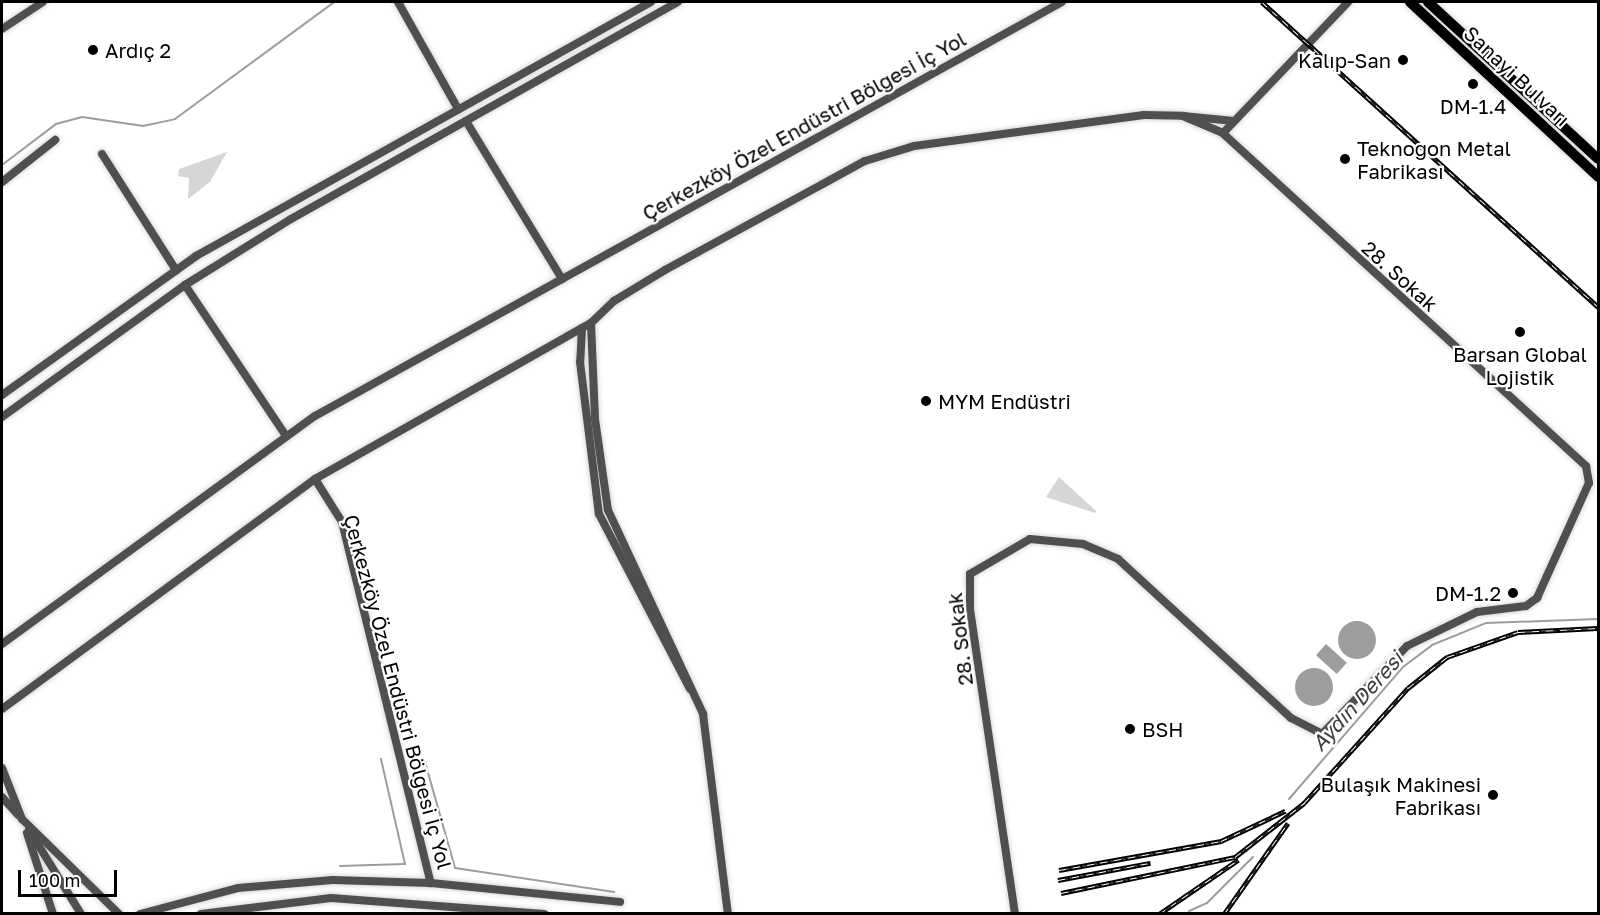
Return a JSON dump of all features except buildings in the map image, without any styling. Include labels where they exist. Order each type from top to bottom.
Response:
[{"type":"main road","name":"Sanayi Bulvarı","points":[[1410,2],[1599,177]]},
{"type":"main road","name":"Sanayi Bulvarı","points":[[1428,2],[1599,159]]},
{"type":"street","points":[[2,29],[43,2]]},
{"type":"street","points":[[398,2],[458,109]]},
{"type":"street","points":[[2,395],[176,270],[651,2]]},
{"type":"street","points":[[2,417],[185,285],[466,121],[678,2]]},
{"type":"street","name":"Çerkezköy Özel Endüstri Bölgesi İç Yol","points":[[2,644],[286,436],[562,279],[1062,2]]},
{"type":"street","points":[[1222,133],[1348,2]]},
{"type":"street","points":[[2,709],[315,479],[591,323],[614,301],[665,270],[890,151],[1144,115],[1234,121]]},
{"type":"street","name":"28. Sokak","points":[[1015,914],[968,593],[970,574],[1017,542],[1052,538],[1083,544],[1133,568],[1291,718],[1322,734],[1407,646],[1477,612],[1526,606],[1537,598],[1589,483],[1586,466],[1222,133],[1183,116]]},
{"type":"street","points":[[466,121],[562,279]]},
{"type":"street","points":[[2,182],[55,140]]},
{"type":"street","points":[[102,154],[176,270]]},
{"type":"street","points":[[185,285],[286,436]]},
{"type":"street","points":[[591,323],[595,419],[608,510],[694,694],[714,772],[728,914]]},
{"type":"street","points":[[582,328],[580,362],[599,514],[680,680],[694,694]]},
{"type":"street","name":"Çerkezköy Özel Endüstri Bölgesi İç Yol","points":[[315,479],[342,522],[431,883]]},
{"type":"street","points":[[2,768],[22,819],[53,914]]},
{"type":"street","points":[[2,797],[119,914]]},
{"type":"street","points":[[22,819],[81,914]]},
{"type":"street","name":"Çerkezköy Özel Endüstri Bölgesi İç Yol","points":[[140,914],[238,888],[333,880],[431,883],[620,902]]},
{"type":"street","points":[[201,914],[245,904],[331,898],[544,914]]},
{"type":"shaded area","points":[[227,152],[210,182],[188,199],[189,178],[178,176],[179,169]]},
{"type":"shaded area","points":[[1059,477],[1096,511],[1095,513],[1046,497]]},
{"type":"shaded area","points":[[1357,621],[1370,627],[1376,640],[1370,653],[1357,659],[1344,653],[1338,640],[1344,627]]},
{"type":"shaded area","points":[[1326,644],[1347,663],[1337,674],[1316,655]]},
{"type":"shaded area","points":[[1314,668],[1327,674],[1333,687],[1327,700],[1314,706],[1301,700],[1295,687],[1301,674]]},
{"type":"waterway","points":[[2,165],[56,124],[82,117],[143,126],[175,119],[334,2]]},
{"type":"waterway","name":"Aydın Deresi","points":[[1289,799],[1403,667],[1432,645],[1486,623],[1598,619]]},
{"type":"waterway","points":[[340,866],[405,864],[381,759]]},
{"type":"waterway","points":[[425,762],[455,868],[614,892]]},
{"type":"waterway","name":"Aydın Deresi","points":[[1189,911],[1207,903],[1253,857]]},
{"type":"railway","points":[[1262,2],[1598,307]]},
{"type":"railway","points":[[1061,893],[1235,857],[1304,803],[1408,688],[1447,657],[1518,632],[1598,628]]},
{"type":"railway","points":[[1059,870],[1221,841],[1285,811]]},
{"type":"railway","points":[[1224,914],[1288,823]]},
{"type":"railway","points":[[1159,914],[1238,860]]},
{"type":"railway","points":[[1058,880],[1150,863]]},
{"type":"place","name":"Ardıç 2","points":[[93,50]]},
{"type":"place","name":"Kalıp-San","points":[[1403,60]]},
{"type":"place","name":"DM-1.4","points":[[1473,84]]},
{"type":"place","name":"Teknogon Metal Fabrikası","points":[[1345,159]]},
{"type":"place","name":"Barsan Global Lojistik","points":[[1520,332]]},
{"type":"place","name":"MYM Endüstri","points":[[926,401]]},
{"type":"place","name":"DM-1.2","points":[[1513,593]]},
{"type":"place","name":"BSH","points":[[1130,729]]},
{"type":"place","name":"Bulaşık Makinesi Fabrikası","points":[[1493,795]]}]
